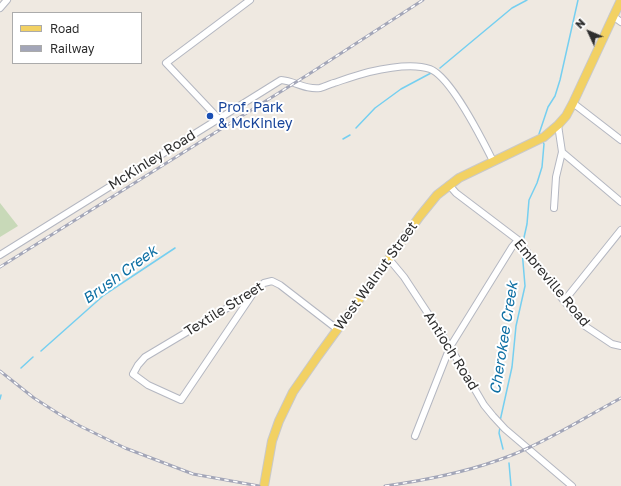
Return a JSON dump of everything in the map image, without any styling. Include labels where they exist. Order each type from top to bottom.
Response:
[{"type":"main road","name":"West Walnut Street","points":[[264,486],[272,441],[279,421],[300,382],[337,329],[430,203],[449,185],[459,178],[541,138],[558,125],[566,116],[574,103],[621,0]]},
{"type":"street","points":[[0,8],[7,0]]},
{"type":"street","points":[[218,118],[166,63],[250,0]]},
{"type":"street","points":[[613,16],[621,22]]},
{"type":"street","name":"McKinley Road","points":[[0,255],[218,118],[282,80],[288,80],[302,86],[320,88],[356,75],[385,68],[411,66],[424,67],[443,78],[452,88],[494,161]]},
{"type":"street","points":[[574,103],[621,140]]},
{"type":"street","points":[[554,208],[556,177],[562,152],[558,125]]},
{"type":"street","points":[[562,152],[621,202]]},
{"type":"street","name":"Embreville Road","points":[[449,185],[456,193],[521,243],[564,301],[585,326],[612,344],[621,346]]},
{"type":"street","points":[[564,301],[621,230]]},
{"type":"street","points":[[414,436],[450,347],[512,247],[521,243]]},
{"type":"street","name":"Antioch Road","points":[[389,259],[404,277],[450,347],[484,405],[505,429],[572,486]]},
{"type":"street","name":"Textile Street","points":[[254,292],[181,400],[148,385],[133,374],[145,357],[254,292],[264,283],[272,281],[280,285],[337,329]]},
{"type":"green space","points":[[0,203],[18,226],[0,237]]},
{"type":"waterway","name":"Brush Creek","points":[[440,68],[512,8],[527,0]]},
{"type":"waterway","name":"Cherokee Creek","points":[[540,136],[539,134],[548,107],[555,96],[560,80],[578,0]]},
{"type":"waterway","name":"Brush Creek","points":[[356,128],[375,108],[401,89],[431,73]]},
{"type":"waterway","name":"Brush Creek","points":[[343,139],[350,135]]},
{"type":"waterway","name":"Cherokee Creek","points":[[523,242],[527,224],[529,200],[537,183],[542,167],[543,142]]},
{"type":"waterway","name":"Brush Creek","points":[[41,351],[104,295],[175,248]]},
{"type":"waterway","name":"Cherokee Creek","points":[[500,421],[512,367],[516,326],[525,286],[522,250]]},
{"type":"waterway","name":"Brush Creek","points":[[21,368],[33,357]]},
{"type":"waterway","name":"Brush Creek","points":[[0,399],[1,395]]},
{"type":"waterway","name":"Cherokee Creek","points":[[500,427],[499,433],[503,449]]},
{"type":"waterway","name":"Cherokee Creek","points":[[509,463],[511,486]]},
{"type":"railway","points":[[0,267],[309,74],[423,0]]},
{"type":"railway","points":[[0,371],[34,398],[59,414],[125,448],[193,474],[259,486]]},
{"type":"railway","points":[[385,486],[450,474],[497,461],[540,442],[621,398]]},
{"type":"place","name":"Prof. Park & McKinley","points":[[210,116]]}]
